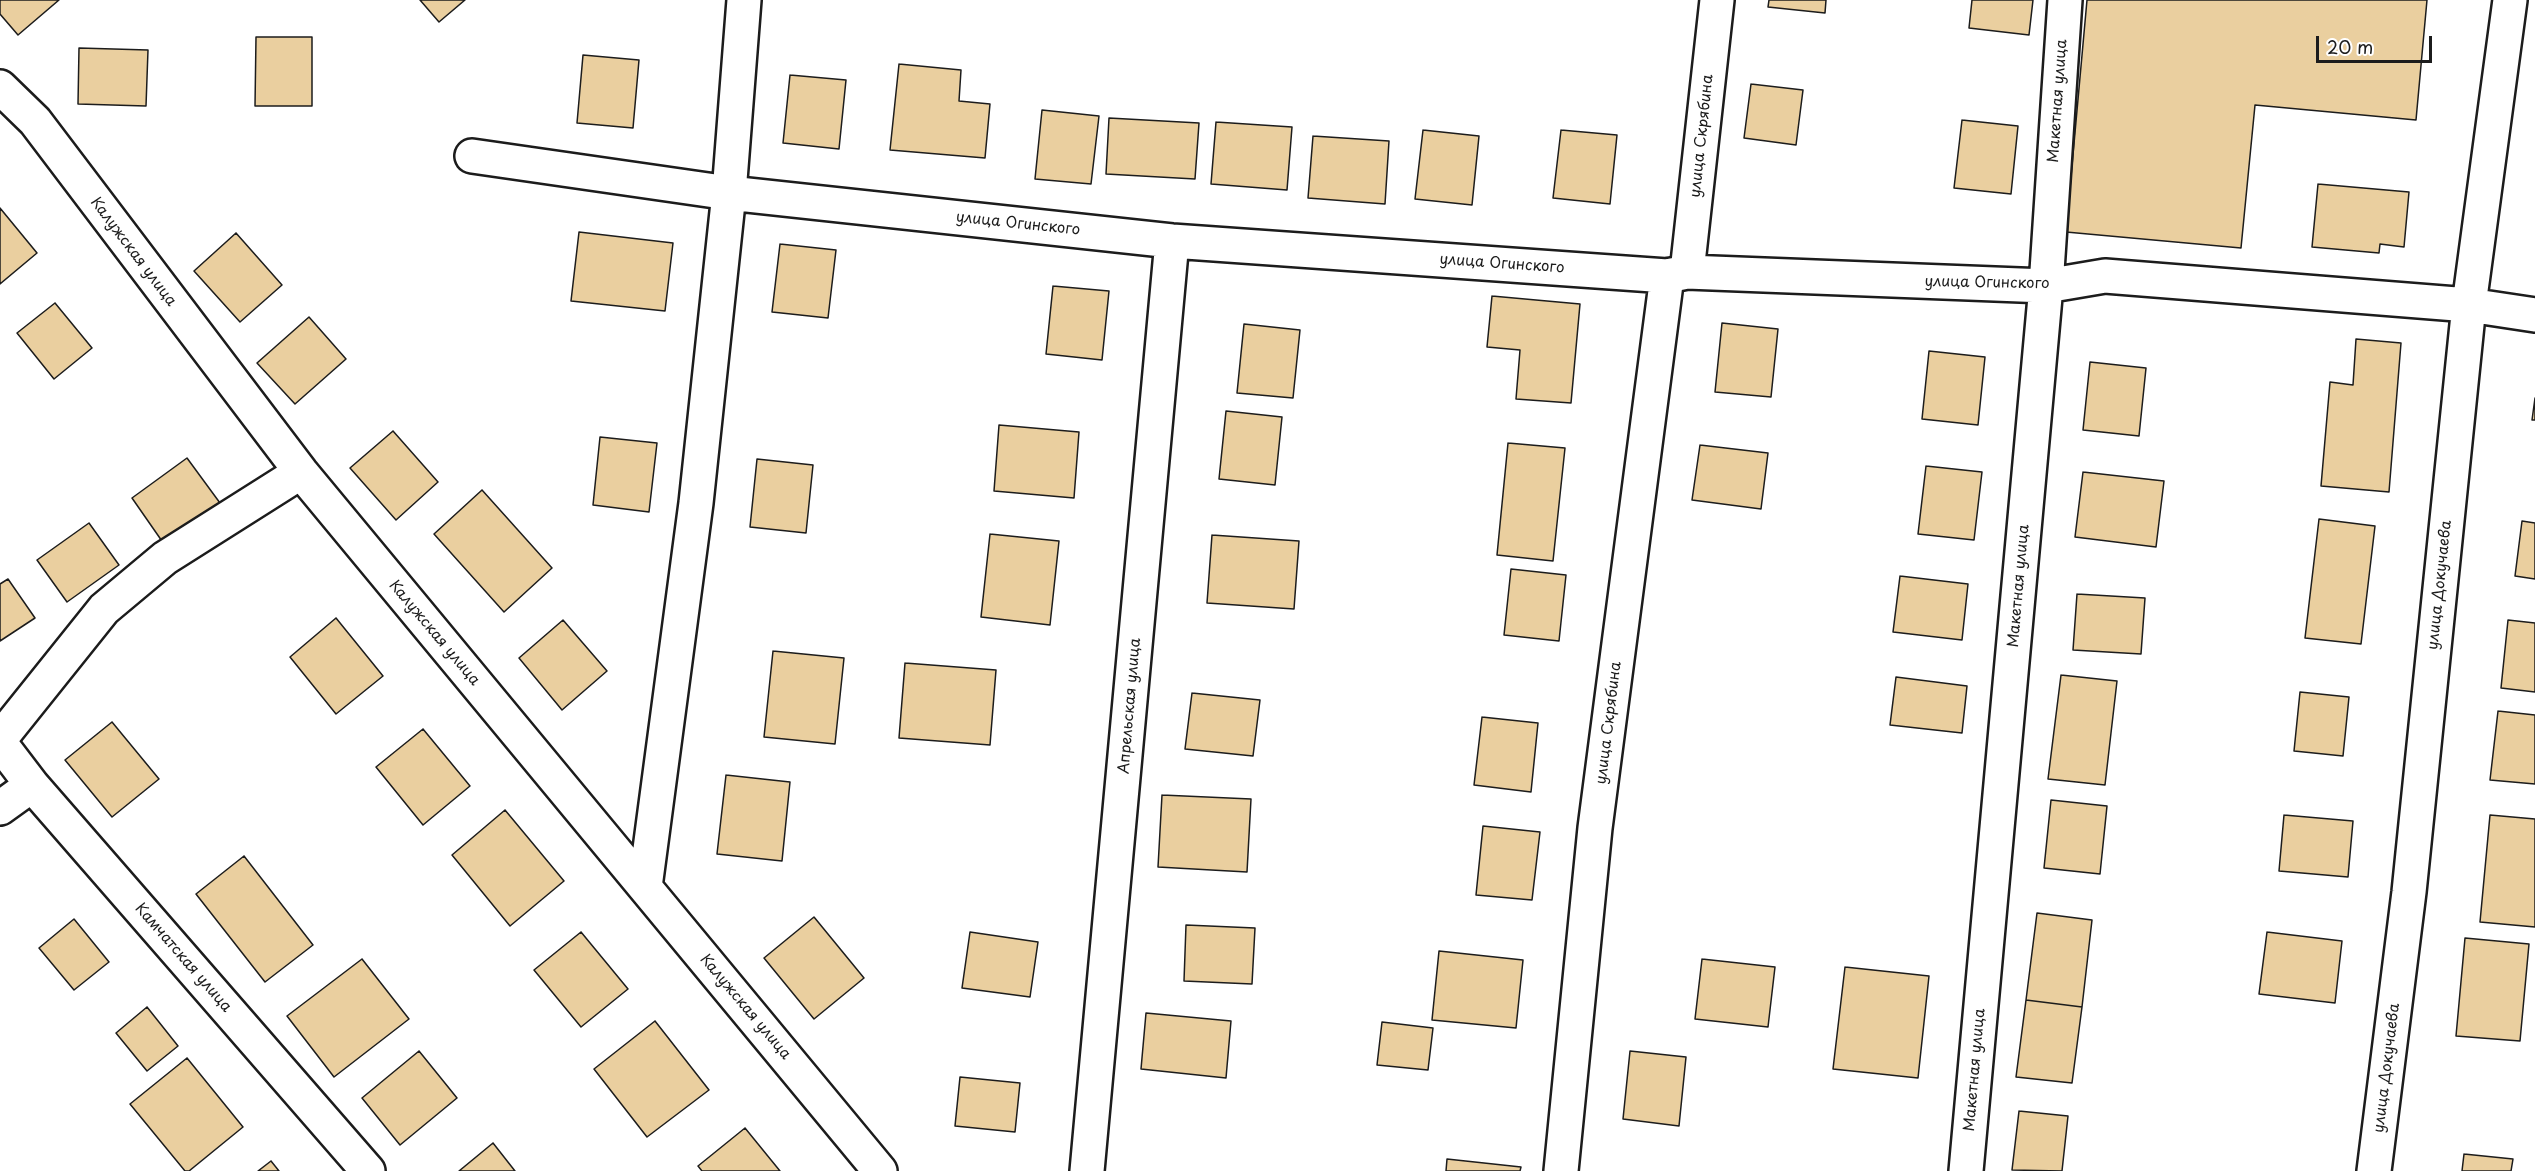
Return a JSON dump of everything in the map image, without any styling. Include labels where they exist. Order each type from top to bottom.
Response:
[{"type":"street","points":[[645,887],[696,503],[729,193],[744,0]]},
{"type":"street","name":"улица Скрябина","points":[[1561,1171],[1595,828],[1717,0]]},
{"type":"street","name":"Макетная улица","points":[[1966,1171],[2046,286],[2065,0]]},
{"type":"street","name":"улица Докучаева","points":[[2374,1171],[2409,892],[2469,305],[2510,0]]},
{"type":"street","name":"Калужская улица","points":[[0,87],[35,121],[302,472],[880,1171]]},
{"type":"street","name":"улица Огинского","points":[[472,156],[729,193],[1172,241],[1677,274],[2046,286],[2105,276],[2469,305],[2535,315]]},
{"type":"street","name":"Апрельская улица","points":[[1087,1171],[1172,241]]},
{"type":"street","points":[[0,741],[104,609],[165,558],[302,472]]},
{"type":"street","name":"Камчатская улица","points":[[0,741],[32,785],[368,1171]]},
{"type":"street","points":[[0,808],[32,785]]},
{"type":"building","points":[[0,0],[59,0],[18,35],[0,14]]},
{"type":"building","points":[[420,0],[465,0],[439,22]]},
{"type":"building","points":[[1769,0],[1826,0],[1825,13],[1768,7]]},
{"type":"building","points":[[1972,0],[2033,0],[2029,35],[1969,28]]},
{"type":"building","points":[[2087,0],[2427,0],[2416,120],[2255,105],[2241,248],[2066,232]]},
{"type":"building","points":[[256,37],[312,37],[312,106],[255,106]]},
{"type":"building","points":[[79,48],[148,50],[146,106],[78,104]]},
{"type":"building","points":[[583,55],[639,60],[633,128],[577,123]]},
{"type":"building","points":[[899,64],[961,70],[959,101],[990,104],[985,158],[890,150]]},
{"type":"building","points":[[790,75],[846,80],[839,149],[783,143]]},
{"type":"building","points":[[1751,84],[1803,90],[1796,145],[1744,138]]},
{"type":"building","points":[[1042,110],[1099,116],[1091,184],[1035,179]]},
{"type":"building","points":[[1109,118],[1199,123],[1195,179],[1106,174]]},
{"type":"building","points":[[1962,120],[2018,126],[2011,194],[1954,188]]},
{"type":"building","points":[[1216,122],[1292,127],[1287,190],[1211,184]]},
{"type":"building","points":[[1423,130],[1479,136],[1472,205],[1415,199]]},
{"type":"building","points":[[1561,130],[1617,135],[1610,204],[1553,198]]},
{"type":"building","points":[[1313,136],[1389,141],[1385,204],[1308,198]]},
{"type":"building","points":[[2318,184],[2409,192],[2404,247],[2380,244],[2379,253],[2312,247]]},
{"type":"building","points":[[0,208],[37,253],[0,284]]},
{"type":"building","points":[[579,232],[673,243],[665,311],[571,301]]},
{"type":"building","points":[[236,233],[282,285],[240,322],[194,271]]},
{"type":"building","points":[[780,244],[836,250],[828,318],[772,312]]},
{"type":"building","points":[[1053,286],[1109,291],[1102,360],[1046,354]]},
{"type":"building","points":[[1492,296],[1580,304],[1571,403],[1516,399],[1520,350],[1487,347]]},
{"type":"building","points":[[55,303],[92,348],[54,379],[17,333]]},
{"type":"building","points":[[309,317],[346,359],[295,404],[257,363]]},
{"type":"building","points":[[1722,323],[1778,329],[1771,397],[1715,392]]},
{"type":"building","points":[[1244,324],[1300,330],[1293,398],[1237,393]]},
{"type":"building","points":[[2356,339],[2401,343],[2389,492],[2321,486],[2330,382],[2353,385]]},
{"type":"building","points":[[1929,351],[1985,357],[1978,425],[1922,419]]},
{"type":"building","points":[[2090,362],[2146,368],[2139,436],[2083,430]]},
{"type":"building","points":[[2535,398],[2535,420],[2532,420]]},
{"type":"building","points":[[1226,411],[1282,417],[1275,485],[1219,479]]},
{"type":"building","points":[[999,425],[1079,432],[1074,498],[994,491]]},
{"type":"building","points":[[393,431],[438,482],[396,520],[350,468]]},
{"type":"building","points":[[600,437],[657,443],[649,512],[593,505]]},
{"type":"building","points":[[1508,443],[1565,448],[1553,561],[1497,555]]},
{"type":"building","points":[[1700,445],[1768,453],[1761,509],[1692,500]]},
{"type":"building","points":[[187,458],[220,503],[164,544],[132,498]]},
{"type":"building","points":[[757,459],[813,465],[806,533],[750,527]]},
{"type":"building","points":[[1926,466],[1982,472],[1974,540],[1918,534]]},
{"type":"building","points":[[2083,472],[2164,481],[2156,547],[2075,537]]},
{"type":"building","points":[[482,490],[552,568],[504,612],[434,534]]},
{"type":"building","points":[[2319,519],[2375,526],[2361,644],[2305,638]]},
{"type":"building","points":[[2522,521],[2535,523],[2535,579],[2515,576]]},
{"type":"building","points":[[89,523],[119,565],[67,602],[37,560]]},
{"type":"building","points":[[990,534],[1059,541],[1050,625],[981,617]]},
{"type":"building","points":[[1212,535],[1299,541],[1294,609],[1207,603]]},
{"type":"building","points":[[1511,569],[1566,575],[1559,641],[1504,635]]},
{"type":"building","points":[[1900,576],[1968,584],[1962,640],[1893,632]]},
{"type":"building","points":[[8,579],[35,618],[0,641],[0,584]]},
{"type":"building","points":[[2077,594],[2145,598],[2141,654],[2073,650]]},
{"type":"building","points":[[336,618],[383,676],[336,714],[290,657]]},
{"type":"building","points":[[563,620],[607,671],[562,710],[519,658]]},
{"type":"building","points":[[2508,620],[2535,623],[2535,692],[2501,688]]},
{"type":"building","points":[[773,651],[844,658],[835,744],[764,737]]},
{"type":"building","points":[[905,663],[996,670],[990,745],[899,738]]},
{"type":"building","points":[[2061,675],[2117,681],[2105,785],[2048,779]]},
{"type":"building","points":[[1896,677],[1967,686],[1962,733],[1890,725]]},
{"type":"building","points":[[2300,692],[2349,697],[2343,756],[2294,751]]},
{"type":"building","points":[[1192,693],[1260,700],[1253,756],[1185,749]]},
{"type":"building","points":[[2498,711],[2535,715],[2535,784],[2490,780]]},
{"type":"building","points":[[1482,717],[1538,723],[1531,792],[1474,785]]},
{"type":"building","points":[[112,722],[159,779],[112,817],[65,760]]},
{"type":"building","points":[[423,729],[470,786],[423,825],[376,767]]},
{"type":"building","points":[[726,775],[790,782],[782,861],[717,854]]},
{"type":"building","points":[[1162,795],[1251,799],[1247,872],[1158,867]]},
{"type":"building","points":[[2051,800],[2107,806],[2100,874],[2044,868]]},
{"type":"building","points":[[505,810],[564,881],[510,926],[452,855]]},
{"type":"building","points":[[2284,815],[2353,821],[2348,877],[2279,871]]},
{"type":"building","points":[[2490,815],[2535,819],[2535,927],[2480,922]]},
{"type":"building","points":[[1483,826],[1540,832],[1532,900],[1476,895]]},
{"type":"building","points":[[244,856],[313,945],[265,982],[196,894]]},
{"type":"building","points":[[2037,913],[2092,920],[2082,1007],[2026,1000]]},
{"type":"building","points":[[814,917],[864,978],[814,1019],[764,958]]},
{"type":"building","points":[[74,919],[109,962],[74,990],[39,948]]},
{"type":"building","points":[[1186,925],[1255,928],[1252,984],[1184,981]]},
{"type":"building","points":[[581,932],[628,989],[581,1027],[534,970]]},
{"type":"building","points":[[970,932],[1038,942],[1030,997],[962,988]]},
{"type":"building","points":[[2267,932],[2342,941],[2335,1003],[2259,994]]},
{"type":"building","points":[[2465,938],[2529,944],[2520,1041],[2456,1036]]},
{"type":"building","points":[[1439,951],[1523,960],[1516,1028],[1432,1020]]},
{"type":"building","points":[[362,959],[409,1019],[334,1077],[287,1016]]},
{"type":"building","points":[[1702,959],[1775,967],[1768,1027],[1695,1019]]},
{"type":"building","points":[[1845,967],[1929,976],[1918,1078],[1833,1069]]},
{"type":"building","points":[[2026,1000],[2082,1007],[2072,1083],[2016,1077]]},
{"type":"building","points":[[147,1007],[178,1046],[147,1071],[116,1033]]},
{"type":"building","points":[[1146,1013],[1231,1021],[1226,1078],[1141,1069]]},
{"type":"building","points":[[655,1021],[709,1090],[647,1137],[594,1069]]},
{"type":"building","points":[[1382,1022],[1433,1028],[1428,1070],[1377,1065]]},
{"type":"building","points":[[419,1051],[457,1098],[400,1145],[362,1098]]},
{"type":"building","points":[[1630,1051],[1686,1057],[1679,1126],[1623,1119]]},
{"type":"building","points":[[187,1058],[243,1127],[189,1171],[185,1171],[130,1104]]},
{"type":"building","points":[[960,1077],[1020,1083],[1015,1132],[955,1126]]},
{"type":"building","points":[[2019,1111],[2068,1116],[2062,1171],[2012,1170]]},
{"type":"building","points":[[745,1128],[780,1171],[702,1171],[698,1166]]},
{"type":"building","points":[[493,1143],[515,1171],[459,1171]]},
{"type":"building","points":[[2464,1154],[2513,1159],[2511,1171],[2462,1171]]},
{"type":"building","points":[[1447,1159],[1521,1167],[1520,1171],[1446,1171]]},
{"type":"building","points":[[271,1161],[279,1171],[258,1171]]}]
